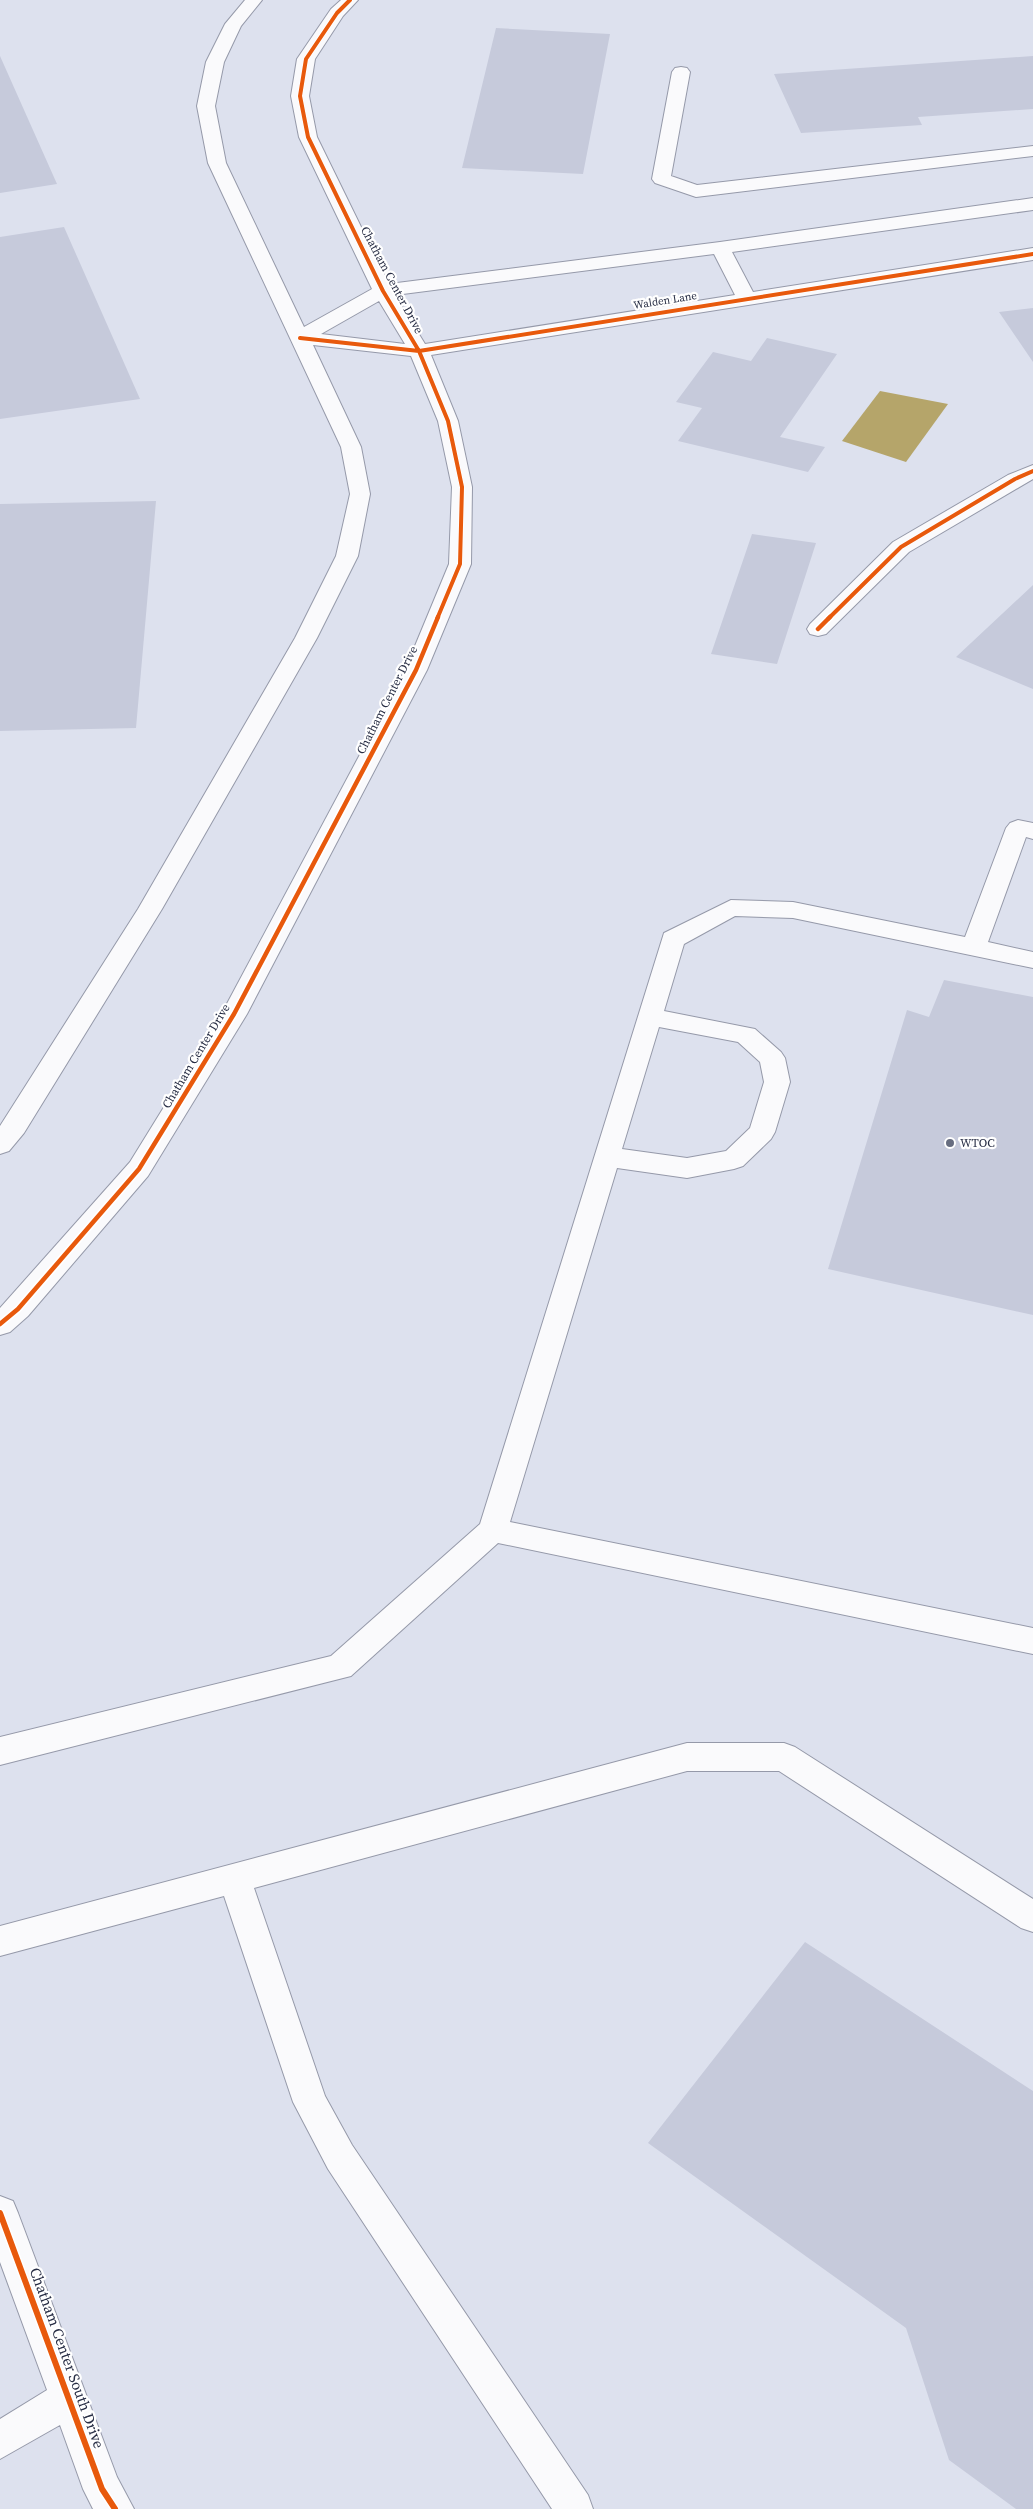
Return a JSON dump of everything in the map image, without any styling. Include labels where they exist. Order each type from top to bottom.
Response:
[{"type":"street","points":[[0,1144],[15,1126],[150,909],[306,638],[347,556],[360,494],[351,447],[217,162],[206,106],[215,62],[232,24],[254,0]]},
{"type":"street","name":"Chatham Center Drive","points":[[0,1324],[18,1309],[140,1169],[234,1014],[416,670],[460,564],[462,487],[448,421],[419,351],[384,291],[308,137],[300,96],[306,59],[337,13],[350,0]]},
{"type":"street","points":[[681,72],[661,179],[696,191],[1033,151]]},
{"type":"street","points":[[300,338],[384,291],[720,248],[1033,204]]},
{"type":"street","points":[[720,248],[746,297]]},
{"type":"street","name":"Walden Lane","points":[[300,338],[419,351],[746,297],[1033,254]]},
{"type":"street","points":[[818,629],[901,547],[1015,479],[1033,471]]},
{"type":"street","points":[[973,948],[1018,828],[1033,831]]},
{"type":"street","points":[[0,1751],[340,1667],[494,1530],[673,939],[731,908],[793,910],[1033,960]]},
{"type":"street","points":[[607,1158],[687,1168],[734,1159],[762,1132],[777,1082],[772,1058],[746,1036],[650,1017]]},
{"type":"street","points":[[494,1530],[1033,1641]]},
{"type":"street","points":[[0,1941],[687,1757],[784,1757],[1033,1917]]},
{"type":"street","points":[[234,1878],[310,2102],[340,2157],[574,2509]]},
{"type":"street","name":"Chatham Center South Drive","points":[[0,2213],[102,2489],[114,2509]]},
{"type":"street","points":[[0,2440],[68,2399]]},
{"type":"shaded area","points":[[880,391],[948,404],[906,462],[842,441]]},
{"type":"building","points":[[496,28],[610,34],[583,174],[462,168]]},
{"type":"building","points":[[0,56],[57,184],[0,193]]},
{"type":"building","points":[[1033,56],[1033,109],[918,117],[922,125],[801,133],[774,74]]},
{"type":"building","points":[[64,227],[140,399],[0,419],[0,237]]},
{"type":"building","points":[[1033,308],[1033,362],[999,312]]},
{"type":"building","points":[[767,338],[837,354],[780,437],[825,447],[808,472],[678,441],[702,408],[676,402],[713,352],[751,361]]},
{"type":"building","points":[[156,501],[136,728],[0,731],[0,504]]},
{"type":"building","points":[[752,534],[816,543],[777,664],[711,654]]},
{"type":"building","points":[[1033,585],[1033,689],[956,657]]},
{"type":"building","name":"WTOC","points":[[944,980],[1033,997],[1033,1315],[828,1269],[907,1010],[929,1017]]},
{"type":"building","points":[[805,1942],[1033,2091],[1033,2509],[1016,2509],[949,2460],[906,2328],[648,2143]]},
{"type":"cycle path","points":[[0,1324],[18,1309],[139,1169],[234,1014],[416,670],[460,564],[462,487],[448,421],[419,351],[383,291],[308,137],[300,96],[306,59],[337,13],[350,0]]},
{"type":"cycle path","points":[[300,338],[419,351],[1033,254]]},
{"type":"cycle path","points":[[818,629],[901,547],[1015,479],[1033,471]]},
{"type":"cycle path","points":[[0,2213],[102,2489],[115,2509]]},
{"type":"place","name":"WTOC","points":[[950,1143]]}]
